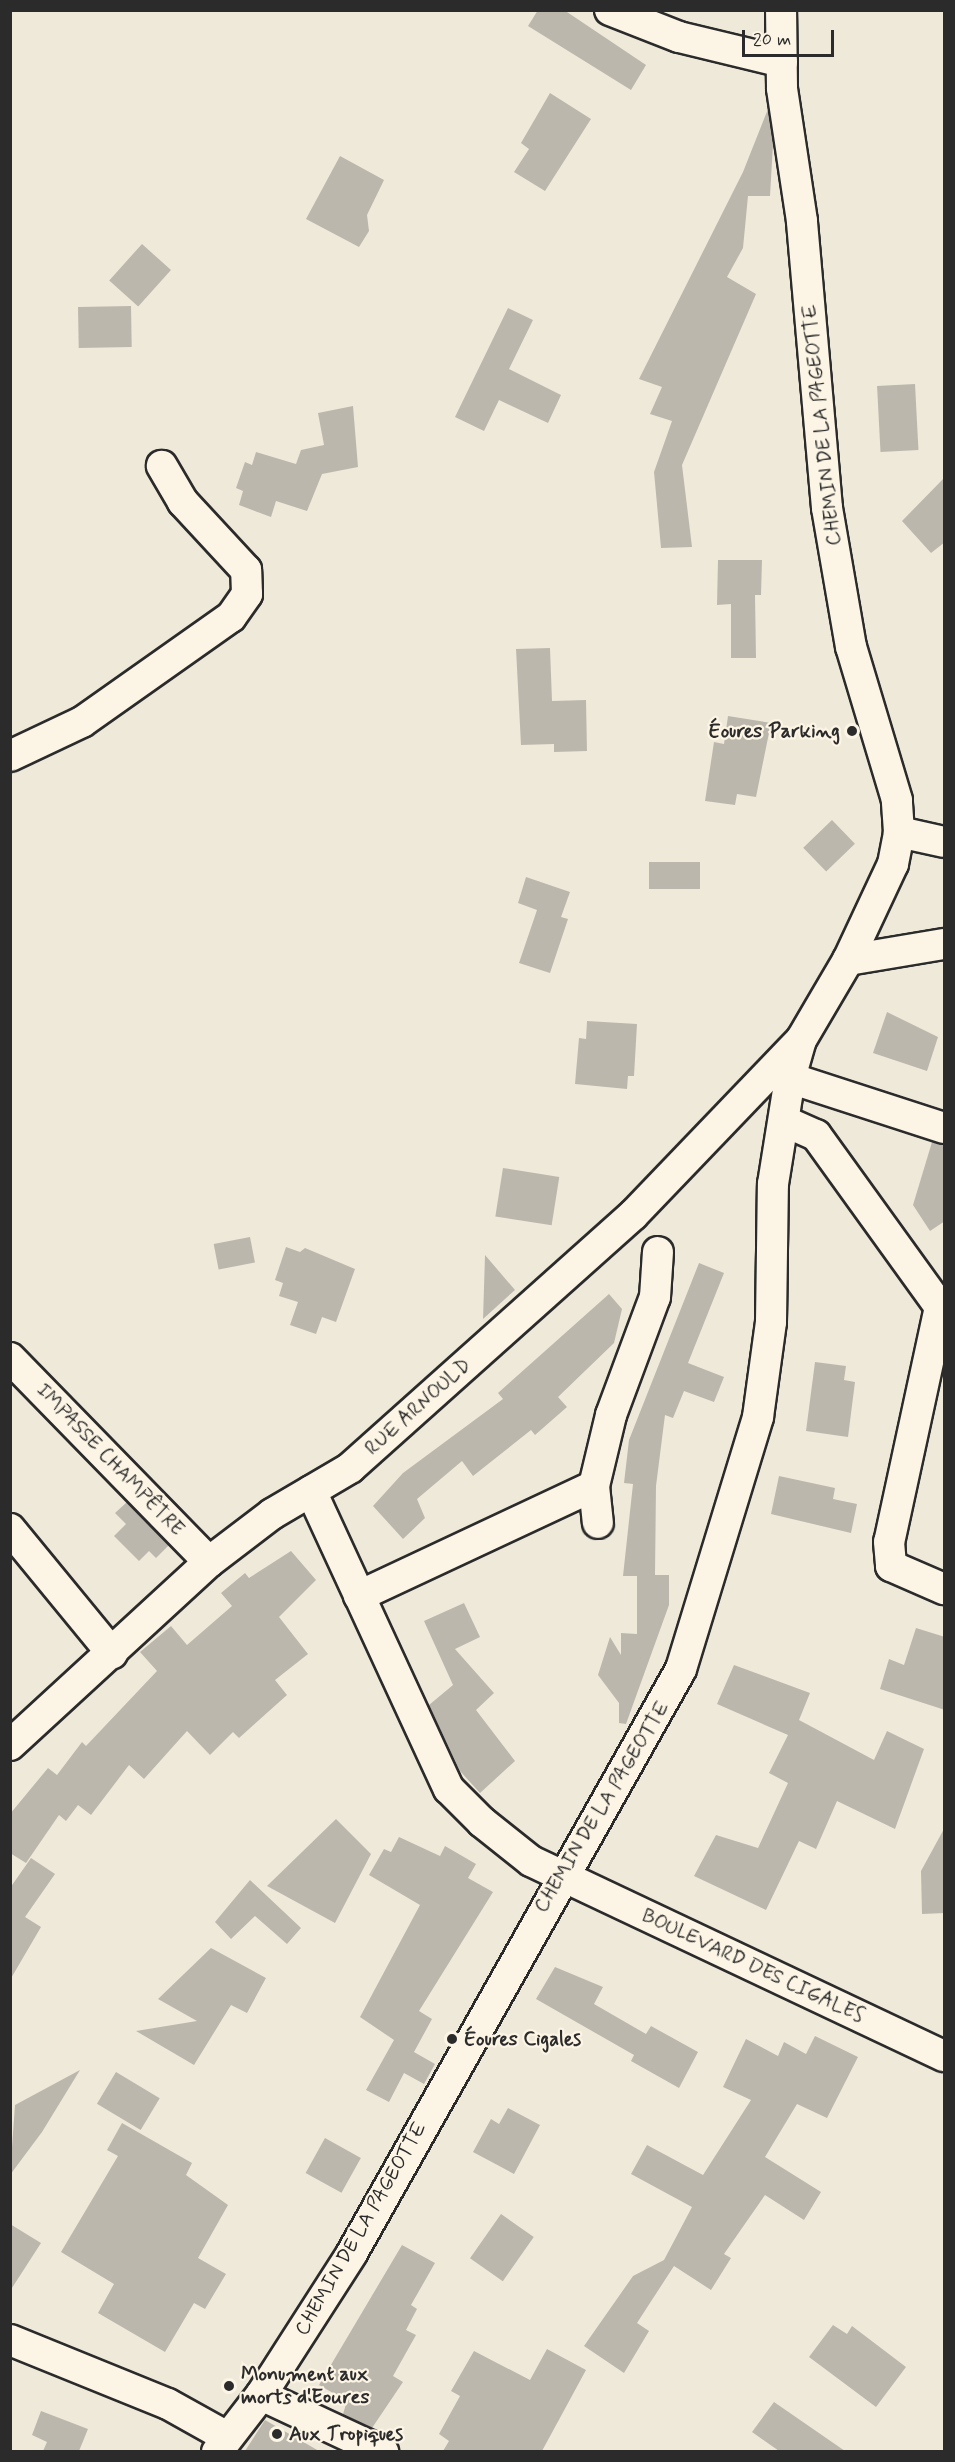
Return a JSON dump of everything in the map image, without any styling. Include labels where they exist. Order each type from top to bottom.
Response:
[{"type":"street","points":[[610,10],[679,37],[782,62]]},
{"type":"street","name":"CHEMIN DE LA PAGEOTTE","points":[[222,2444],[261,2395],[352,2253],[562,1876],[644,1743],[681,1669],[734,1507],[758,1417],[771,1323],[773,1184],[790,1078],[801,1040],[878,904],[899,832],[897,800],[851,646],[827,508],[810,300],[782,62],[781,10]]},
{"type":"street","points":[[10,756],[82,722],[231,617],[247,594],[246,570],[183,502],[162,466]]},
{"type":"street","points":[[899,832],[945,842]]},
{"type":"street","points":[[848,960],[945,944]]},
{"type":"street","name":"RUE ARNOULD","points":[[10,1745],[209,1562],[311,1491],[350,1468],[633,1215],[801,1040]]},
{"type":"street","points":[[790,1078],[945,1128]]},
{"type":"street","points":[[784,1121],[816,1135],[942,1308],[889,1542],[891,1566],[945,1589]]},
{"type":"street","points":[[598,1522],[594,1486],[611,1415],[655,1297],[657,1252]]},
{"type":"street","name":"IMPASSE CHAMPÊTRE","points":[[10,1358],[209,1562]]},
{"type":"street","points":[[359,1596],[594,1486]]},
{"type":"street","name":"BOULEVARD DES CIGALES","points":[[311,1491],[449,1789],[531,1861],[945,2055]]},
{"type":"street","points":[[10,1529],[112,1653]]},
{"type":"street","points":[[10,2340],[168,2404],[222,2444]]},
{"type":"street","points":[[261,2395],[377,2450]]},
{"type":"building","points":[[538,10],[564,10],[646,65],[631,90],[528,26]]},
{"type":"building","points":[[550,93],[591,119],[545,191],[514,172],[529,149],[521,143]]},
{"type":"building","points":[[768,109],[773,144],[770,196],[748,196],[743,248],[727,277],[756,294],[682,465],[692,547],[661,548],[654,472],[672,421],[650,414],[662,387],[639,379],[743,172]]},
{"type":"building","points":[[340,156],[384,180],[367,215],[369,231],[359,247],[306,219]]},
{"type":"building","points":[[142,244],[171,270],[138,307],[109,280]]},
{"type":"building","points":[[131,306],[132,347],[79,348],[78,307]]},
{"type":"building","points":[[508,308],[533,320],[509,369],[561,395],[548,423],[499,400],[484,431],[455,417]]},
{"type":"building","points":[[915,384],[918,450],[881,452],[877,386]]},
{"type":"building","points":[[353,406],[358,467],[322,474],[307,511],[276,501],[271,517],[239,505],[243,491],[236,488],[245,462],[252,465],[256,452],[296,464],[301,450],[324,445],[318,413]]},
{"type":"building","points":[[945,477],[945,542],[931,553],[902,521]]},
{"type":"building","points":[[718,560],[762,560],[761,595],[755,595],[756,658],[731,658],[731,604],[717,605]]},
{"type":"building","points":[[550,648],[552,701],[586,700],[587,751],[554,752],[554,744],[521,745],[516,649]]},
{"type":"building","points":[[728,716],[771,723],[756,797],[737,794],[735,805],[705,801],[714,742],[724,744]]},
{"type":"building","points":[[832,820],[855,844],[826,872],[803,848]]},
{"type":"building","points":[[649,862],[700,862],[700,889],[649,889]]},
{"type":"building","points":[[526,877],[570,892],[561,917],[568,919],[550,973],[519,963],[537,910],[518,903]]},
{"type":"building","points":[[887,1012],[938,1037],[927,1071],[873,1053]]},
{"type":"building","points":[[587,1021],[637,1024],[634,1076],[628,1076],[627,1089],[575,1084],[579,1038],[586,1039]]},
{"type":"building","points":[[932,1142],[945,1145],[945,1221],[930,1231],[913,1205]]},
{"type":"building","points":[[503,1168],[559,1177],[552,1225],[495,1216]]},
{"type":"building","points":[[250,1237],[255,1263],[219,1270],[214,1244]]},
{"type":"building","points":[[286,1247],[300,1252],[305,1248],[355,1269],[336,1322],[322,1317],[316,1334],[290,1325],[298,1302],[279,1296],[283,1283],[275,1280]]},
{"type":"building","points":[[485,1255],[515,1290],[483,1319]]},
{"type":"building","points":[[699,1263],[724,1273],[688,1363],[724,1377],[714,1402],[684,1391],[673,1418],[665,1415],[656,1486],[655,1575],[669,1575],[669,1605],[626,1724],[619,1723],[619,1703],[598,1675],[610,1637],[621,1655],[621,1633],[637,1634],[637,1576],[623,1576],[633,1484],[624,1483],[629,1440]]},
{"type":"building","points":[[609,1294],[622,1309],[614,1343],[558,1397],[567,1407],[535,1435],[531,1430],[473,1476],[462,1461],[417,1499],[425,1518],[403,1539],[373,1506],[403,1473],[503,1399],[498,1393]]},
{"type":"building","points":[[815,1362],[846,1366],[844,1380],[855,1382],[848,1437],[806,1431]]},
{"type":"building","points":[[779,1476],[835,1488],[833,1499],[857,1504],[851,1533],[771,1514]]},
{"type":"building","points":[[127,1502],[169,1545],[156,1558],[149,1551],[139,1561],[114,1536],[126,1524],[115,1513]]},
{"type":"building","points":[[291,1551],[316,1580],[279,1617],[308,1654],[275,1680],[287,1695],[239,1738],[233,1732],[210,1755],[187,1731],[144,1779],[129,1765],[91,1815],[78,1805],[66,1821],[59,1815],[26,1863],[10,1853],[10,1814],[48,1768],[57,1775],[82,1742],[86,1746],[157,1671],[140,1652],[171,1626],[187,1645],[232,1606],[221,1593],[245,1573],[249,1578]]},
{"type":"building","points":[[464,1603],[480,1637],[455,1649],[494,1693],[476,1710],[515,1761],[480,1793],[460,1771],[429,1705],[453,1685],[424,1621]]},
{"type":"building","points":[[916,1628],[945,1637],[945,1710],[880,1689],[889,1659],[904,1665]]},
{"type":"building","points":[[734,1665],[810,1693],[799,1720],[874,1760],[887,1731],[924,1749],[895,1829],[837,1801],[816,1849],[799,1841],[766,1910],[694,1876],[716,1835],[758,1848],[788,1783],[769,1773],[788,1735],[717,1704]]},
{"type":"building","points":[[336,1819],[371,1854],[335,1923],[267,1886]]},
{"type":"building","points":[[945,1827],[945,1913],[922,1914],[921,1871]]},
{"type":"building","points":[[399,1837],[440,1856],[445,1846],[476,1864],[468,1878],[493,1892],[419,2011],[432,2019],[414,2052],[435,2064],[424,2084],[404,2073],[389,2102],[366,2090],[394,2040],[360,2017],[420,1905],[369,1875],[384,1849],[391,1852]]},
{"type":"building","points":[[31,1858],[55,1874],[25,1917],[41,1927],[10,1980],[10,1888]]},
{"type":"building","points":[[250,1880],[301,1928],[287,1944],[255,1916],[231,1939],[215,1922]]},
{"type":"building","points":[[211,1948],[266,1978],[247,2013],[231,2005],[194,2065],[136,2031],[197,2021],[158,1999]]},
{"type":"building","points":[[555,1967],[603,1987],[594,2004],[646,2034],[651,2026],[698,2052],[679,2088],[631,2061],[634,2055],[536,1999]]},
{"type":"building","points":[[815,2036],[858,2057],[827,2118],[797,2104],[765,2157],[821,2192],[804,2220],[765,2195],[724,2254],[731,2258],[711,2290],[674,2266],[637,2323],[649,2331],[624,2373],[584,2346],[633,2276],[664,2260],[692,2207],[631,2174],[647,2145],[703,2175],[751,2100],[723,2087],[746,2039],[778,2056],[784,2042],[806,2054]]},
{"type":"building","points":[[80,2070],[42,2132],[10,2175],[15,2105]]},
{"type":"building","points":[[116,2072],[160,2098],[141,2130],[97,2104]]},
{"type":"building","points":[[508,2108],[540,2125],[514,2174],[473,2152],[491,2119],[499,2124]]},
{"type":"building","points":[[122,2123],[192,2163],[186,2175],[228,2205],[198,2258],[226,2274],[205,2309],[194,2303],[165,2352],[98,2313],[114,2284],[61,2252],[118,2156],[107,2150]]},
{"type":"building","points":[[325,2138],[361,2158],[341,2193],[306,2173]]},
{"type":"building","points":[[501,2214],[534,2237],[503,2281],[470,2258]]},
{"type":"building","points":[[10,2224],[41,2243],[10,2291]]},
{"type":"building","points":[[402,2245],[435,2263],[411,2305],[417,2309],[406,2330],[416,2335],[393,2376],[403,2382],[372,2428],[343,2414],[347,2401],[319,2385]]},
{"type":"building","points":[[833,2325],[847,2334],[852,2326],[906,2367],[876,2407],[809,2357]]},
{"type":"building","points":[[547,2349],[586,2370],[542,2451],[443,2451],[449,2441],[439,2434],[460,2396],[451,2391],[474,2351],[530,2380]]},
{"type":"building","points":[[774,2402],[845,2451],[779,2451],[752,2432]]},
{"type":"building","points":[[41,2411],[88,2429],[79,2451],[43,2451],[47,2442],[32,2435]]},
{"type":"building","points":[[265,2420],[319,2451],[245,2451]]},
{"type":"place","name":"Éoures Parking","points":[[852,731]]},
{"type":"place","name":"Éoures Cigales","points":[[452,2039]]},
{"type":"place","name":"Monument aux morts d'Eoures","points":[[229,2386]]},
{"type":"place","name":"Aux Tropiques","points":[[277,2434]]}]
